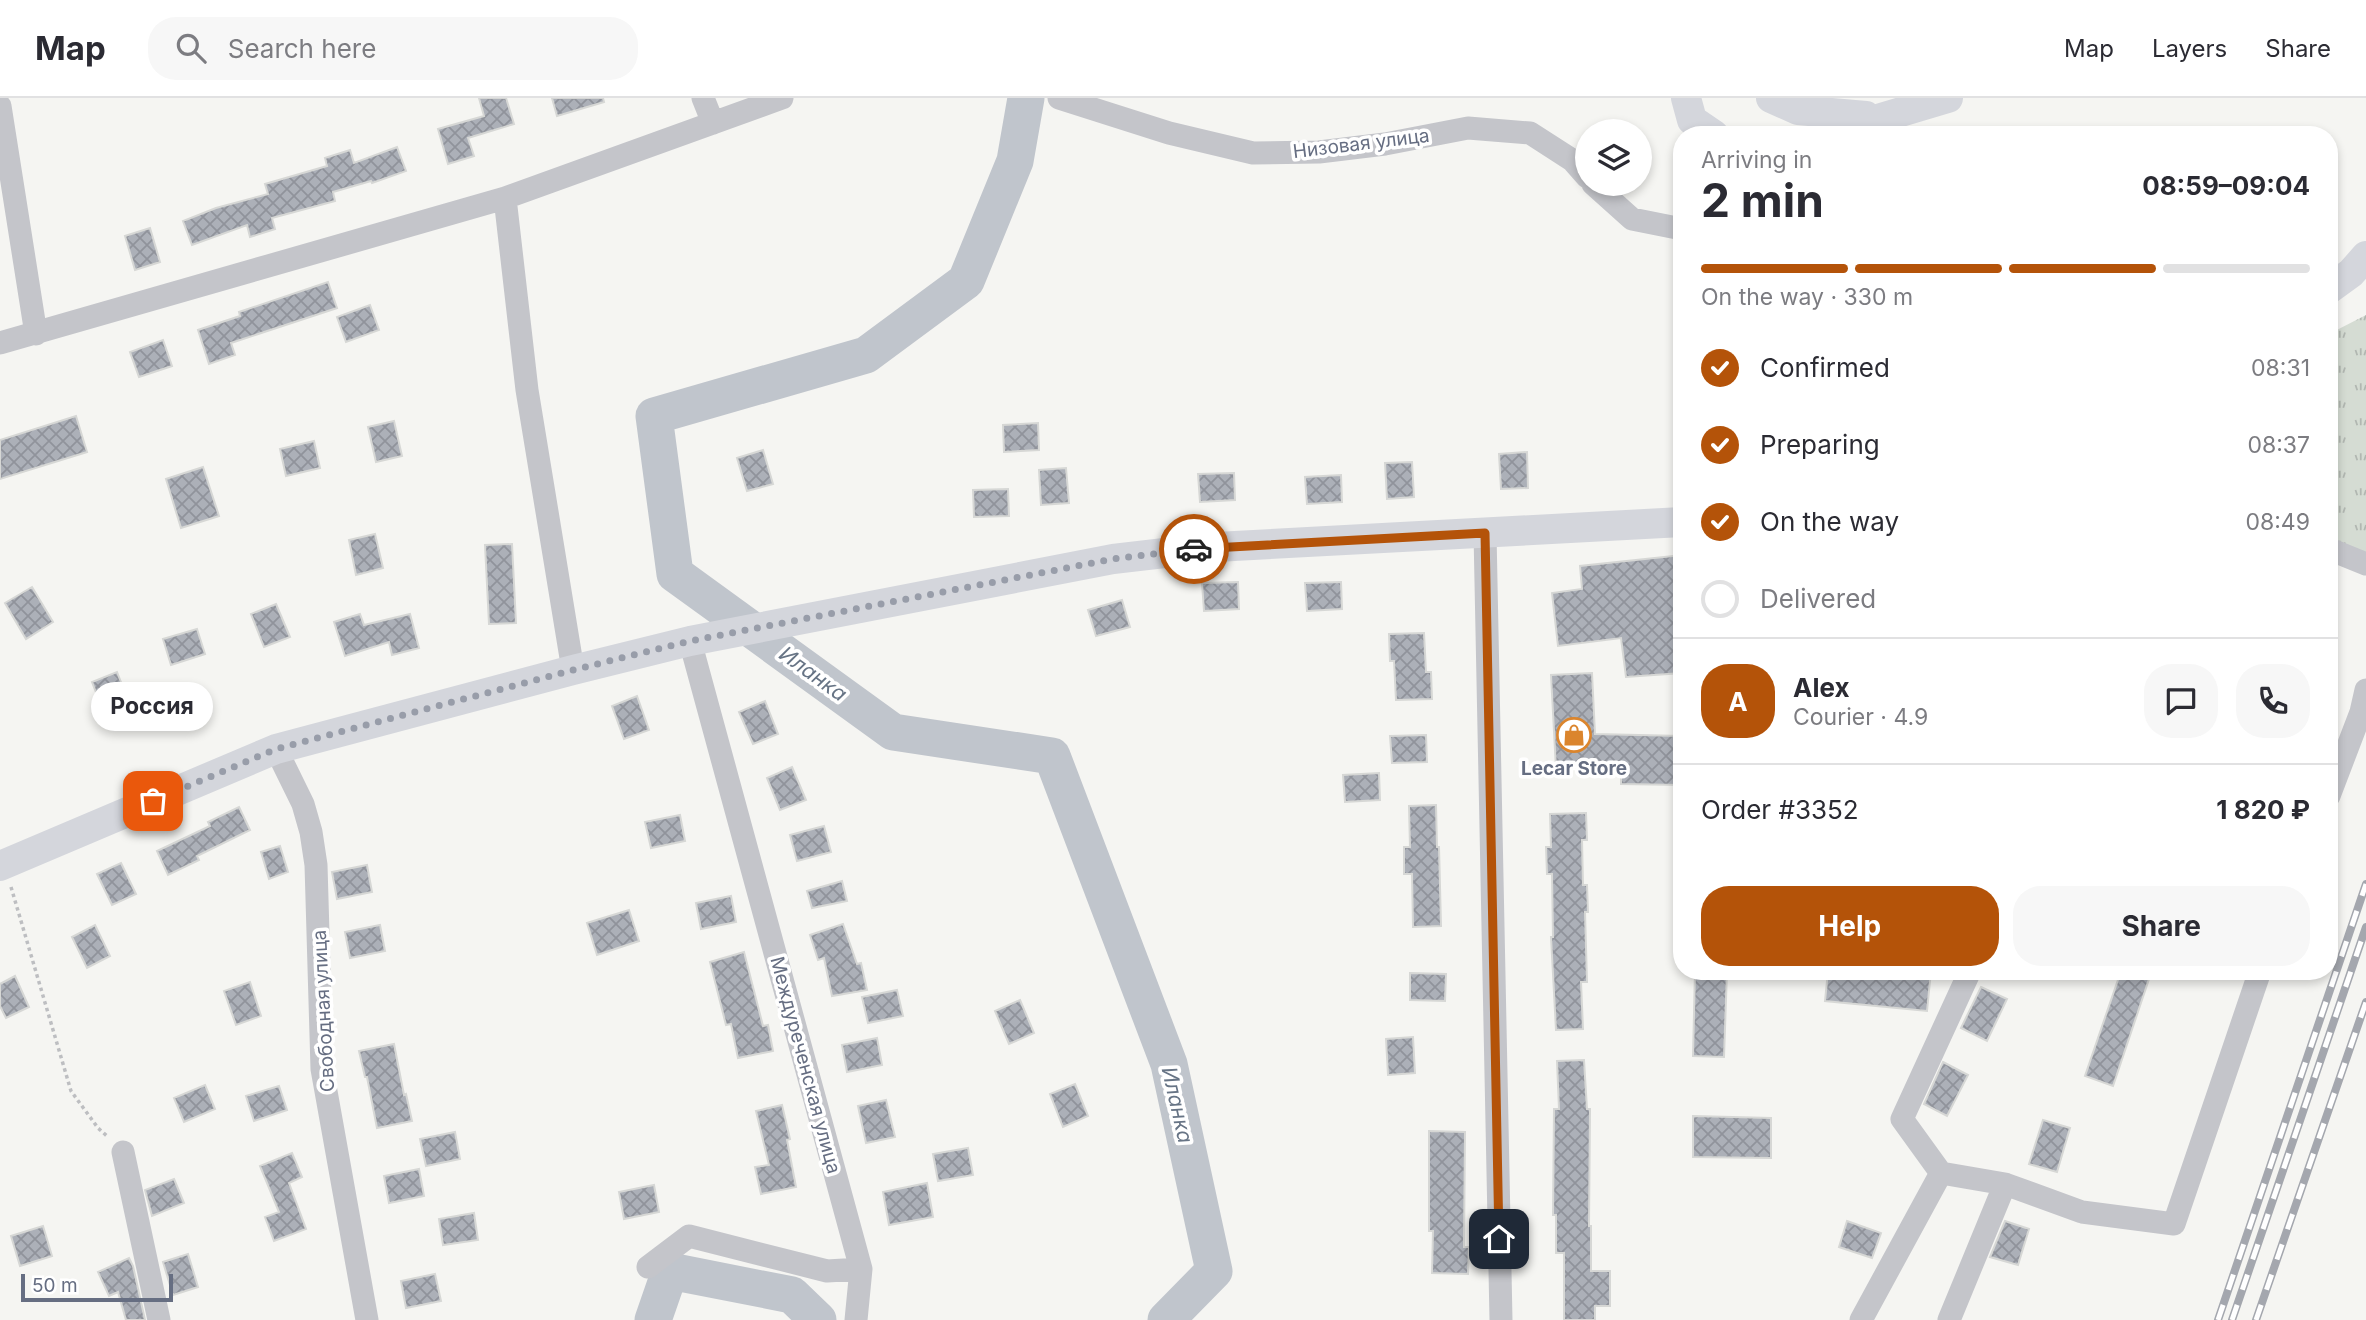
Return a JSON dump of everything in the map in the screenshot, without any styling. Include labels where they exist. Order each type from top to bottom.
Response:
[{"type":"main road","points":[[1686,98],[1692,120],[1701,126]]},
{"type":"main road","points":[[1771,98],[1798,110],[1881,118]]},
{"type":"main road","points":[[1854,126],[1948,98]]},
{"type":"main road","points":[[2344,271],[2366,233]]},
{"type":"main road","points":[[2,865],[276,749],[573,670],[700,640],[1113,559],[1163,552],[1673,523]]},
{"type":"street","points":[[703,98],[713,123]]},
{"type":"street","points":[[0,344],[505,198],[782,98]]},
{"type":"street","name":"Низовая улица","points":[[1059,98],[1169,133],[1253,153],[1319,152],[1385,144],[1468,128],[1530,133],[1575,163]]},
{"type":"street","points":[[0,106],[36,334]]},
{"type":"street","points":[[1606,196],[1632,219],[1673,227]]},
{"type":"street","points":[[505,198],[527,390],[573,670]]},
{"type":"street","points":[[1485,533],[1501,1320]]},
{"type":"street","points":[[2338,553],[2366,564]]},
{"type":"street","name":"Междуреченская улица","points":[[700,640],[861,1269]]},
{"type":"street","points":[[2338,772],[2361,712],[2366,690]]},
{"type":"street","name":"Свободная улица","points":[[276,749],[303,804],[311,832],[316,865],[322,1069],[367,1320]]},
{"type":"street","points":[[1966,980],[1902,1119],[1941,1174],[2004,1184],[2082,1212],[2174,1224],[2257,980]]},
{"type":"street","points":[[123,1152],[159,1320]]},
{"type":"street","points":[[1861,1320],[1941,1174]]},
{"type":"street","points":[[1949,1320],[2004,1184]]},
{"type":"street","points":[[648,1267],[689,1236],[827,1271],[861,1269],[856,1320]]},
{"type":"path","points":[[2,865],[71,1091],[98,1128],[123,1152]]},
{"type":"green space","points":[[2366,315],[2366,558],[2338,547],[2338,329]]},
{"type":"building","points":[[479,98],[506,98],[514,124],[468,138],[474,156],[448,164],[438,129],[484,116]]},
{"type":"building","points":[[552,98],[603,98],[604,102],[557,116]]},
{"type":"building","points":[[397,147],[406,171],[372,183],[371,181],[333,192],[335,201],[272,218],[275,229],[250,237],[247,225],[192,245],[183,221],[216,208],[268,194],[265,184],[327,166],[325,158],[350,150],[354,163]]},
{"type":"building","points":[[150,228],[160,262],[135,270],[125,236]]},
{"type":"building","points":[[328,282],[337,308],[231,343],[235,355],[209,364],[198,330],[240,316],[239,312]]},
{"type":"building","points":[[370,305],[379,330],[346,342],[337,317]]},
{"type":"building","points":[[163,340],[172,366],[139,377],[130,352]]},
{"type":"building","points":[[76,416],[87,452],[0,479],[0,440]]},
{"type":"building","points":[[394,421],[402,456],[376,462],[368,427]]},
{"type":"building","points":[[1038,423],[1039,450],[1004,452],[1003,425]]},
{"type":"building","points":[[314,441],[320,468],[286,476],[280,449]]},
{"type":"building","points":[[763,450],[773,484],[747,491],[737,458]]},
{"type":"building","points":[[1527,452],[1528,488],[1501,489],[1499,454]]},
{"type":"building","points":[[1412,462],[1414,497],[1387,499],[1385,463]]},
{"type":"building","points":[[203,467],[219,516],[181,528],[166,479]]},
{"type":"building","points":[[1066,468],[1069,503],[1041,505],[1039,470]]},
{"type":"building","points":[[1234,473],[1235,500],[1200,502],[1198,474]]},
{"type":"building","points":[[1341,475],[1342,502],[1307,504],[1305,477]]},
{"type":"building","points":[[1008,489],[1009,516],[974,517],[973,490]]},
{"type":"building","points":[[375,534],[383,568],[356,575],[349,540]]},
{"type":"building","points":[[512,544],[516,623],[489,624],[485,545]]},
{"type":"building","points":[[1673,556],[1673,674],[1626,677],[1621,638],[1558,646],[1552,593],[1582,589],[1580,566]]},
{"type":"building","points":[[1238,582],[1239,609],[1204,611],[1202,583]]},
{"type":"building","points":[[1341,582],[1342,609],[1307,611],[1305,583]]},
{"type":"building","points":[[32,587],[53,622],[26,639],[5,603]]},
{"type":"building","points":[[1122,600],[1130,627],[1096,636],[1088,610]]},
{"type":"building","points":[[276,604],[290,637],[264,647],[251,614]]},
{"type":"building","points":[[360,614],[364,625],[410,614],[419,648],[392,655],[389,642],[345,656],[334,622]]},
{"type":"building","points":[[197,629],[205,654],[171,665],[163,639]]},
{"type":"building","points":[[1424,633],[1426,672],[1431,672],[1432,699],[1396,700],[1394,661],[1390,661],[1389,634]]},
{"type":"building","points":[[117,672],[130,705],[105,715],[92,682]]},
{"type":"building","points":[[1592,673],[1595,734],[1673,736],[1673,785],[1621,784],[1621,766],[1556,769],[1551,675]]},
{"type":"building","points":[[637,696],[649,730],[624,739],[612,706]]},
{"type":"building","points":[[765,701],[778,734],[753,744],[739,712]]},
{"type":"building","points":[[1426,735],[1427,762],[1392,763],[1390,736]]},
{"type":"building","points":[[792,767],[806,800],[780,810],[767,778]]},
{"type":"building","points":[[1379,773],[1380,800],[1345,802],[1343,775]]},
{"type":"building","points":[[1436,805],[1441,926],[1413,927],[1412,874],[1404,874],[1404,847],[1410,847],[1409,806]]},
{"type":"building","points":[[239,807],[250,830],[197,856],[199,860],[168,875],[157,851],[210,826],[208,822]]},
{"type":"building","points":[[1586,813],[1587,840],[1582,840],[1583,885],[1587,885],[1588,912],[1585,912],[1587,982],[1581,982],[1583,1029],[1556,1030],[1551,937],[1552,874],[1547,874],[1546,847],[1551,847],[1550,814]]},
{"type":"building","points":[[680,815],[685,841],[651,848],[645,822]]},
{"type":"building","points":[[824,826],[831,852],[797,861],[790,835]]},
{"type":"building","points":[[280,846],[288,872],[269,879],[261,852]]},
{"type":"building","points":[[121,863],[136,894],[112,905],[97,874]]},
{"type":"building","points":[[367,865],[372,892],[337,899],[332,872]]},
{"type":"building","points":[[842,881],[847,901],[812,908],[807,891]]},
{"type":"building","points":[[731,896],[736,922],[701,929],[696,903]]},
{"type":"building","points":[[629,910],[639,941],[597,955],[587,923]]},
{"type":"building","points":[[843,924],[857,964],[861,963],[867,990],[832,996],[824,958],[818,960],[810,935]]},
{"type":"building","points":[[95,925],[110,956],[87,968],[72,937]]},
{"type":"building","points":[[380,925],[385,951],[350,958],[345,932]]},
{"type":"building","points":[[744,952],[763,1026],[768,1025],[773,1051],[738,1058],[731,1024],[726,1025],[710,962]]},
{"type":"building","points":[[1410,973],[1446,974],[1445,1001],[1410,1000]]},
{"type":"building","points":[[15,976],[29,1007],[6,1018],[0,1006],[0,984]]},
{"type":"building","points":[[1695,980],[1727,980],[1724,1057],[1693,1056]]},
{"type":"building","points":[[1827,980],[1930,980],[1927,1011],[1825,1001]]},
{"type":"building","points":[[2118,980],[2149,980],[2113,1086],[2085,1076]]},
{"type":"building","points":[[250,982],[261,1016],[236,1025],[224,991]]},
{"type":"building","points":[[1981,987],[2007,999],[1987,1041],[1961,1028]]},
{"type":"building","points":[[897,990],[903,1016],[868,1023],[862,997]]},
{"type":"building","points":[[1020,1000],[1034,1033],[1009,1044],[995,1011]]},
{"type":"building","points":[[1413,1037],[1415,1073],[1388,1075],[1386,1039]]},
{"type":"building","points":[[877,1038],[882,1065],[847,1072],[842,1045]]},
{"type":"building","points":[[394,1044],[412,1121],[377,1128],[359,1051]]},
{"type":"building","points":[[1584,1060],[1587,1109],[1590,1109],[1591,1271],[1610,1271],[1610,1306],[1595,1306],[1595,1320],[1564,1320],[1564,1253],[1556,1253],[1556,1215],[1553,1215],[1554,1109],[1559,1109],[1557,1061]]},
{"type":"building","points":[[1943,1062],[1968,1075],[1947,1116],[1924,1104]]},
{"type":"building","points":[[1075,1084],[1088,1116],[1063,1127],[1050,1094]]},
{"type":"building","points":[[205,1085],[215,1109],[184,1122],[174,1098]]},
{"type":"building","points":[[279,1086],[287,1110],[254,1121],[246,1096]]},
{"type":"building","points":[[886,1100],[895,1137],[866,1143],[858,1106]]},
{"type":"building","points":[[782,1105],[790,1139],[787,1140],[796,1187],[761,1194],[755,1167],[769,1165],[756,1111]]},
{"type":"building","points":[[1693,1116],[1771,1118],[1771,1158],[1693,1157]]},
{"type":"building","points":[[2043,1120],[2070,1128],[2057,1172],[2029,1164]]},
{"type":"building","points":[[1429,1131],[1465,1132],[1464,1247],[1469,1247],[1468,1274],[1432,1273],[1433,1231],[1429,1231]]},
{"type":"building","points":[[455,1132],[460,1159],[426,1166],[420,1139]]},
{"type":"building","points":[[968,1148],[973,1175],[938,1181],[933,1154]]},
{"type":"building","points":[[292,1153],[302,1177],[289,1183],[306,1229],[274,1241],[265,1217],[279,1212],[260,1166]]},
{"type":"building","points":[[419,1169],[424,1196],[389,1203],[384,1176]]},
{"type":"building","points":[[174,1179],[184,1203],[152,1216],[145,1190]]},
{"type":"building","points":[[927,1183],[933,1217],[889,1225],[883,1192]]},
{"type":"building","points":[[654,1185],[659,1212],[624,1219],[619,1192]]},
{"type":"building","points":[[474,1213],[478,1240],[443,1245],[439,1219]]},
{"type":"building","points":[[1847,1221],[1881,1233],[1872,1258],[1839,1247]]},
{"type":"building","points":[[2005,1221],[2029,1229],[2018,1265],[1990,1257]]},
{"type":"building","points":[[43,1226],[52,1256],[20,1266],[11,1236]]},
{"type":"building","points":[[188,1254],[198,1287],[173,1295],[163,1262]]},
{"type":"building","points":[[129,1258],[145,1320],[126,1320],[118,1292],[109,1296],[98,1272]]},
{"type":"building","points":[[435,1274],[441,1301],[406,1308],[401,1281]]},
{"type":"waterway","name":"Иланка","points":[[1026,98],[1015,161],[966,281],[866,355],[654,416],[675,574],[893,732],[1052,756],[1169,1064],[1214,1271],[1166,1320]]},
{"type":"waterway","name":"Иланка","points":[[653,1320],[670,1271],[792,1295],[818,1320]]},
{"type":"railway","points":[[2338,966],[2366,884]]},
{"type":"railway","points":[[2232,1320],[2366,927]]},
{"type":"railway","points":[[2218,1320],[2333,980]]},
{"type":"railway","points":[[2256,1320],[2366,1002]]},
{"type":"way so far","points":[[153,801],[276,749],[690,641],[1113,559],[1194,549]]},
{"type":"place","name":"Lecar Store","points":[[1574,735]]},
{"type":"place","name":"Россия","points":[[153,801]]},
{"type":"route","points":[[1194,549],[1485,533],[1499,1239]]}]
